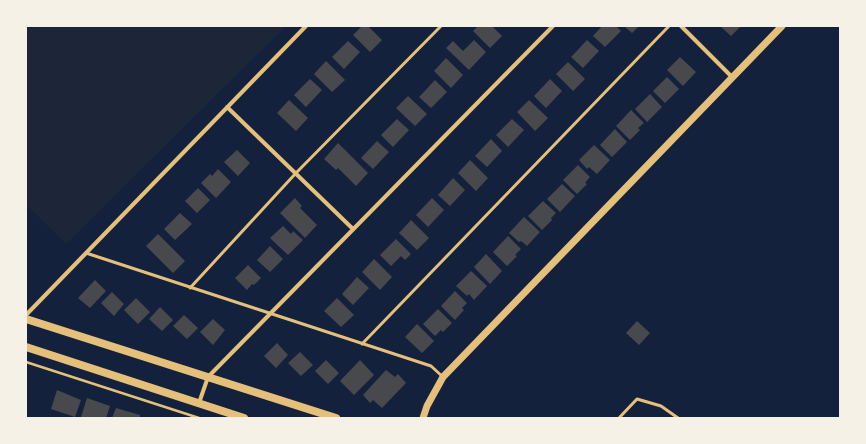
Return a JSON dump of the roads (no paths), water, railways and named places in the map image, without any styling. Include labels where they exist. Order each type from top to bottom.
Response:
[{"type":"main road","points":[[26,319],[336,418]]},
{"type":"main road","points":[[26,347],[244,418]]},
{"type":"street","points":[[26,315],[306,26]]},
{"type":"street","points":[[199,404],[208,377],[553,26]]},
{"type":"street","points":[[681,26],[732,77]]},
{"type":"street","points":[[423,418],[427,406],[443,377],[782,26]]},
{"type":"street","points":[[227,107],[353,229]]},
{"type":"lane","points":[[190,288],[296,174],[441,26]]},
{"type":"lane","points":[[362,344],[669,26]]},
{"type":"lane","points":[[86,253],[430,366],[443,377]]},
{"type":"lane","points":[[619,418],[636,399],[661,406],[678,418]]}]
